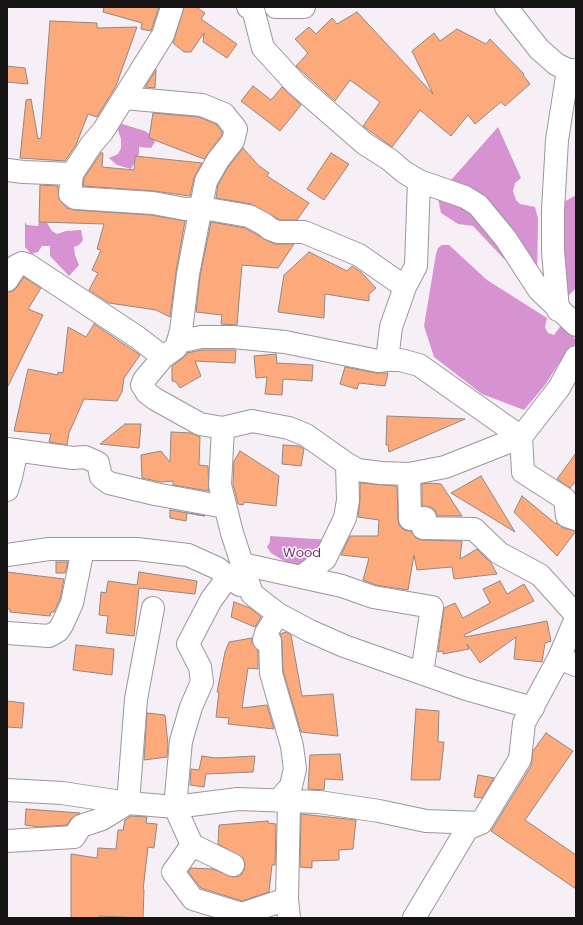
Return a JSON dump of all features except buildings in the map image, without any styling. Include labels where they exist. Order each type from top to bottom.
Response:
[{"type":"street","points":[[172,7],[163,35],[103,131],[91,145],[72,174],[70,194],[77,198],[153,203],[185,209],[202,208],[253,218],[270,229],[278,232],[304,232],[359,255],[405,287]]},
{"type":"street","points":[[276,7],[304,7]]},
{"type":"street","points":[[506,7],[539,49],[556,64],[572,70],[557,140],[553,210],[553,251],[558,310]]},
{"type":"street","points":[[257,8],[264,48],[296,84],[365,144],[418,181],[460,195],[478,204],[506,239],[539,290],[558,310],[576,325]]},
{"type":"street","points":[[124,98],[202,105],[217,110],[232,123],[236,130],[235,138],[208,176],[188,274],[181,331],[170,350],[144,380],[142,385],[144,390],[155,399],[200,424],[223,428],[252,421],[283,426],[306,436],[346,464],[358,470],[409,474],[445,467],[521,437],[539,416],[559,388],[576,358]]},
{"type":"street","points":[[7,170],[72,174]]},
{"type":"street","points":[[388,360],[391,327],[405,287],[416,266],[418,181]]},
{"type":"street","points":[[7,280],[16,266],[22,263],[28,265],[137,338],[170,350],[200,337],[233,337],[285,342],[378,362],[400,360],[419,364],[521,437]]},
{"type":"street","points":[[223,428],[220,486],[235,570],[252,594],[278,614],[310,631],[344,646],[466,688],[533,708]]},
{"type":"street","points":[[521,437],[523,472],[565,499],[567,516],[576,519]]},
{"type":"street","points":[[7,490],[12,477],[12,450],[73,458],[85,457],[98,463],[101,477],[109,483],[155,494],[224,507]]},
{"type":"street","points":[[301,577],[325,559],[345,518],[348,500],[346,464]]},
{"type":"street","points":[[409,474],[410,518],[425,518],[423,528],[474,529],[499,553],[540,576],[576,616],[567,662],[533,708],[524,723],[520,759],[481,823],[467,829],[414,918]]},
{"type":"street","points":[[7,554],[50,549],[137,549],[188,555],[216,568],[301,577],[342,586],[373,597],[432,607],[422,673]]},
{"type":"street","points":[[7,633],[49,636],[58,630],[62,625],[72,602],[83,549]]},
{"type":"street","points":[[233,865],[192,845],[175,807],[183,735],[191,707],[202,682],[200,667],[188,644],[211,600],[235,570]]},
{"type":"street","points":[[128,803],[136,698],[153,608]]},
{"type":"street","points":[[192,845],[173,872],[193,899],[242,914],[288,909],[283,801],[291,786],[295,768],[292,746],[271,674],[270,642],[265,638],[264,640],[278,614]]},
{"type":"street","points":[[7,790],[62,793],[128,803],[175,807],[238,799],[319,802],[349,806],[426,821],[481,823]]},
{"type":"street","points":[[7,840],[74,837],[82,826],[102,819],[128,803]]},
{"type":"green space","points":[[119,123],[145,131],[151,135],[155,142],[151,148],[139,147],[139,154],[131,169],[117,165],[109,158],[118,154],[121,148],[121,139],[118,130]]},
{"type":"green space","points":[[498,127],[521,178],[515,183],[513,191],[516,200],[520,204],[535,207],[538,219],[537,279],[504,259],[473,226],[458,224],[441,213],[438,198],[441,189],[452,179]]},
{"type":"green space","points":[[576,195],[576,288],[566,298],[559,205]]},
{"type":"green space","points":[[44,218],[52,231],[57,234],[66,231],[81,230],[83,240],[79,245],[74,247],[79,265],[69,276],[50,256],[50,246],[42,246],[38,252],[31,254],[25,247],[25,222],[27,225],[38,226],[39,222]]},
{"type":"green space","points":[[442,245],[449,245],[487,280],[547,318],[545,327],[548,333],[554,335],[562,324],[576,340],[576,343],[559,363],[545,385],[524,410],[482,394],[434,357],[424,326],[436,254],[438,248]]},
{"type":"green space","name":"Wood","points":[[270,536],[328,540],[307,569],[291,565],[271,553],[267,547],[270,542]]}]
